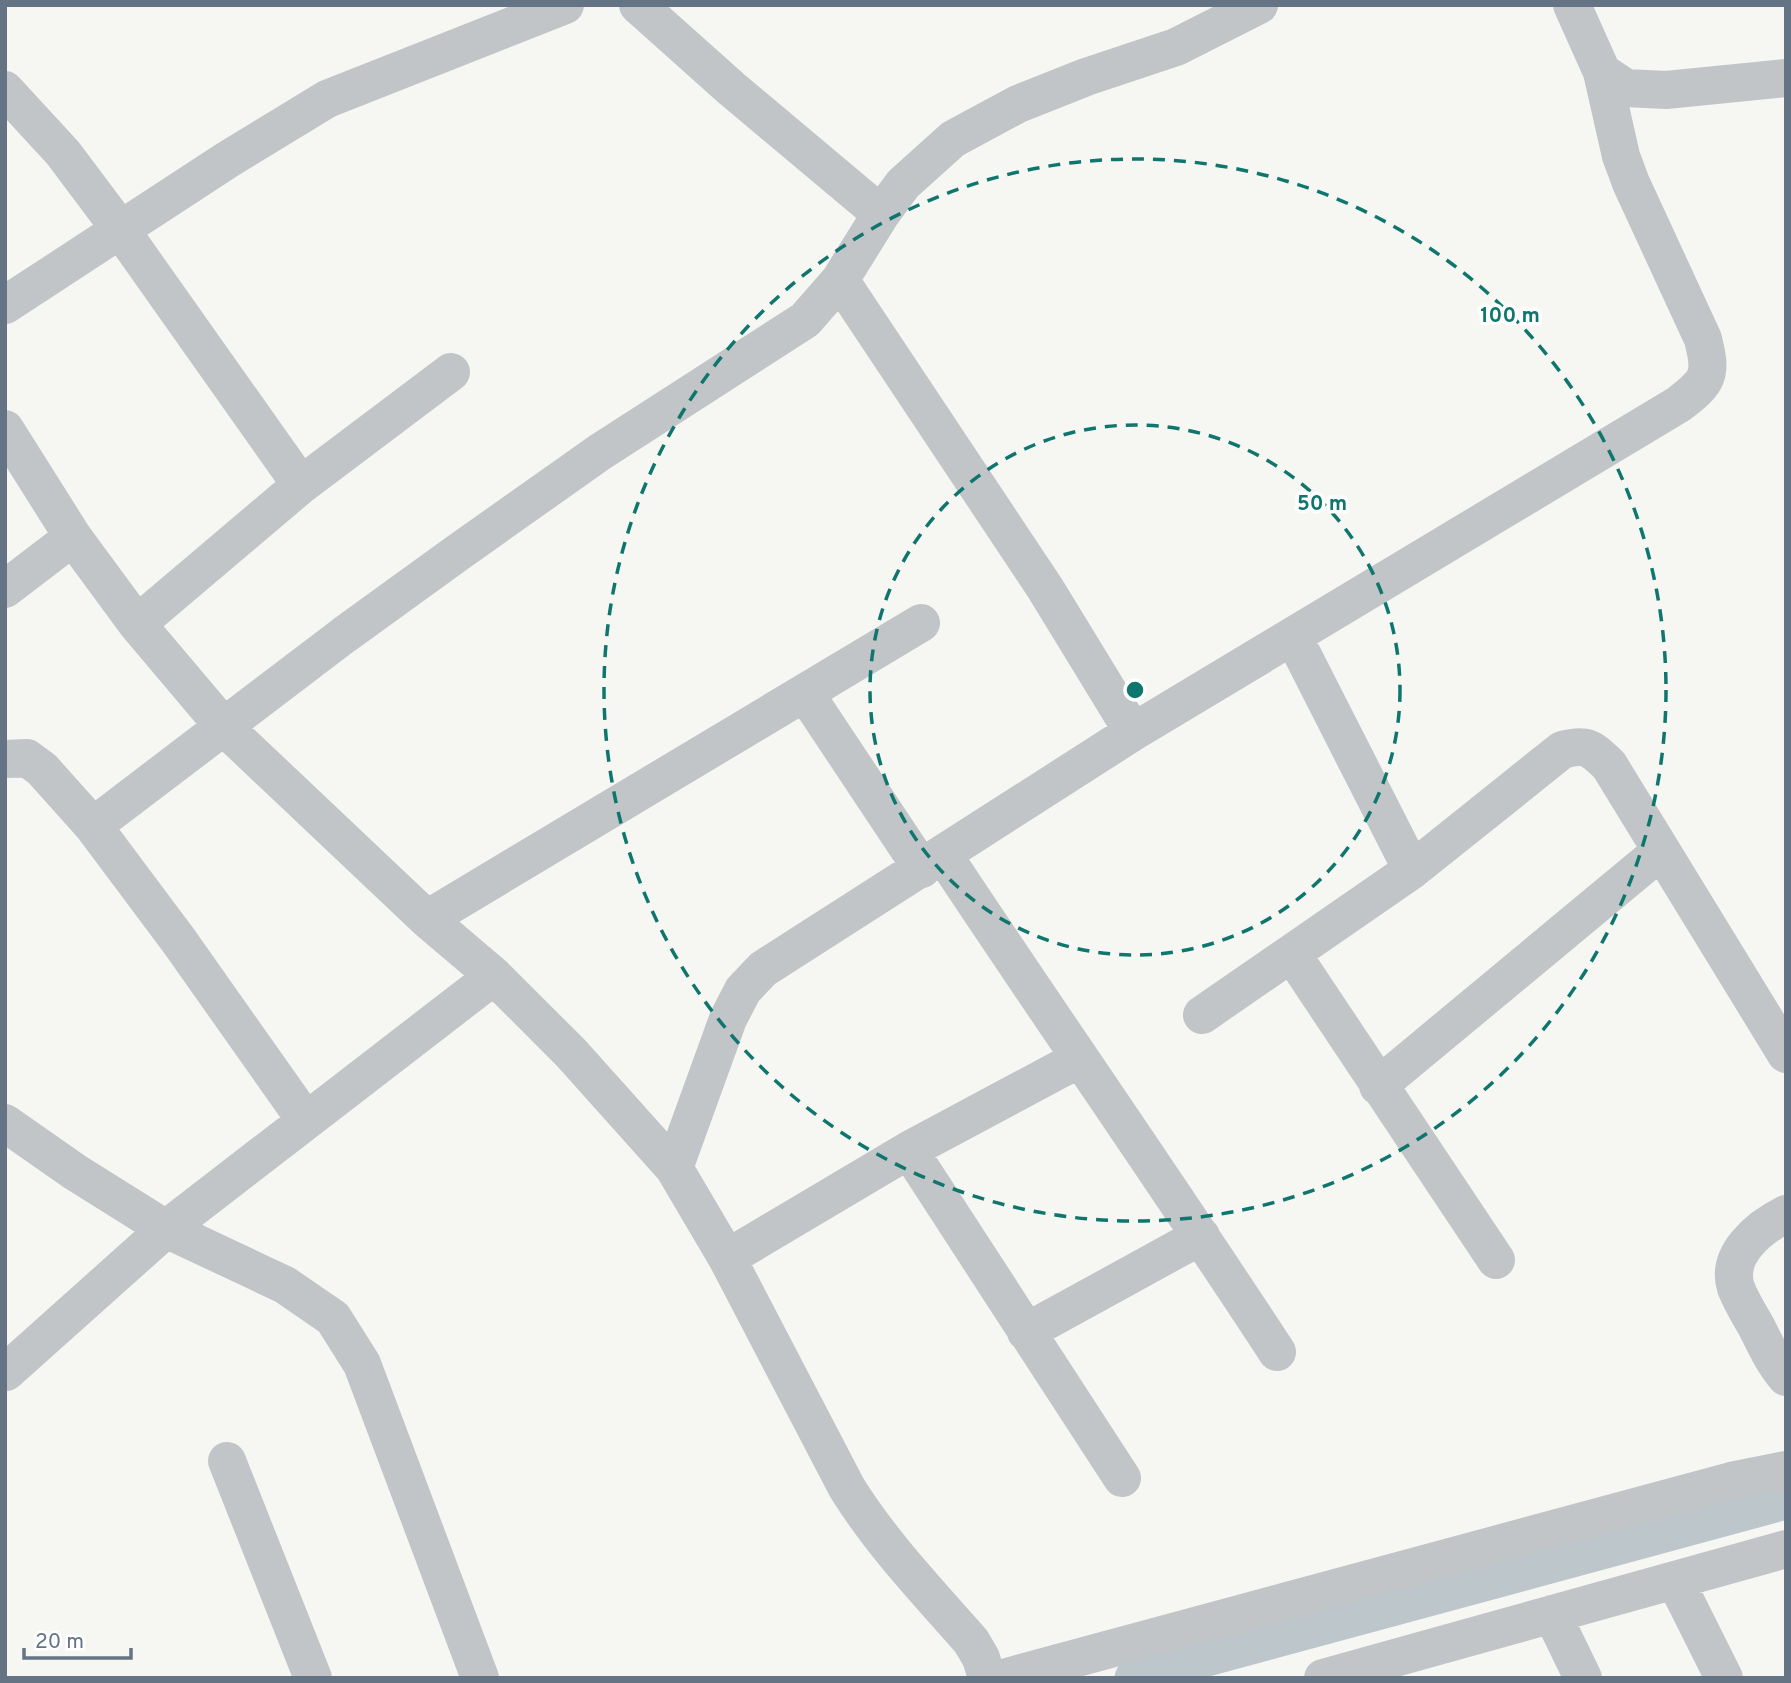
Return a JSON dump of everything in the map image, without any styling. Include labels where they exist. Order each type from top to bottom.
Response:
[{"type":"street","points":[[5,305],[226,160],[327,99],[565,5]]},
{"type":"street","points":[[638,5],[732,89],[881,214]]},
{"type":"street","points":[[93,826],[344,635],[578,467],[805,320],[840,280],[903,184],[953,139],[1018,104],[1086,77],[1177,47],[1259,5]]},
{"type":"street","points":[[674,1168],[728,1019],[743,990],[763,970],[1133,732],[1679,404],[1700,388],[1709,366],[1703,339],[1631,183],[1621,156],[1602,72],[1572,5]]},
{"type":"street","points":[[1602,72],[1626,88],[1666,90],[1786,78]]},
{"type":"street","points":[[5,90],[63,153],[120,229],[300,485]]},
{"type":"street","points":[[840,280],[1045,588],[1133,732]]},
{"type":"street","points":[[137,624],[300,485],[451,372]]},
{"type":"street","points":[[5,429],[73,537],[137,624],[225,727],[427,919],[494,976],[571,1053],[674,1168],[727,1258],[869,1523],[971,1641],[981,1658],[987,1678]]},
{"type":"street","points":[[5,589],[73,537]]},
{"type":"street","points":[[427,919],[921,623]]},
{"type":"street","points":[[1293,636],[1412,870]]},
{"type":"street","points":[[805,693],[1079,1059],[1277,1352]]},
{"type":"street","points":[[1202,1015],[1412,870],[1562,750],[1579,745],[1594,752],[1609,765],[1786,1054]]},
{"type":"street","points":[[5,760],[27,758],[42,769],[93,826],[306,1121]]},
{"type":"street","points":[[1378,1086],[1661,852]]},
{"type":"street","points":[[1292,954],[1496,1260]]},
{"type":"street","points":[[6,1372],[166,1229],[494,976]]},
{"type":"street","points":[[727,1258],[909,1150],[1079,1059]]},
{"type":"street","points":[[5,1123],[75,1172],[166,1229],[285,1285],[332,1318],[362,1364],[480,1678]]},
{"type":"street","points":[[909,1150],[1122,1478]]},
{"type":"street","points":[[1786,1214],[1754,1234],[1741,1251],[1735,1267],[1735,1286],[1776,1366],[1786,1377]]},
{"type":"street","points":[[1026,1332],[1201,1236]]},
{"type":"street","points":[[227,1461],[313,1678]]},
{"type":"street","points":[[1003,1678],[1731,1481],[1786,1470]]},
{"type":"street","points":[[1323,1678],[1786,1549]]},
{"type":"street","points":[[1675,1580],[1724,1678]]},
{"type":"street","points":[[1552,1614],[1583,1678]]},
{"type":"waterway","points":[[1133,1678],[1786,1501]]}]
